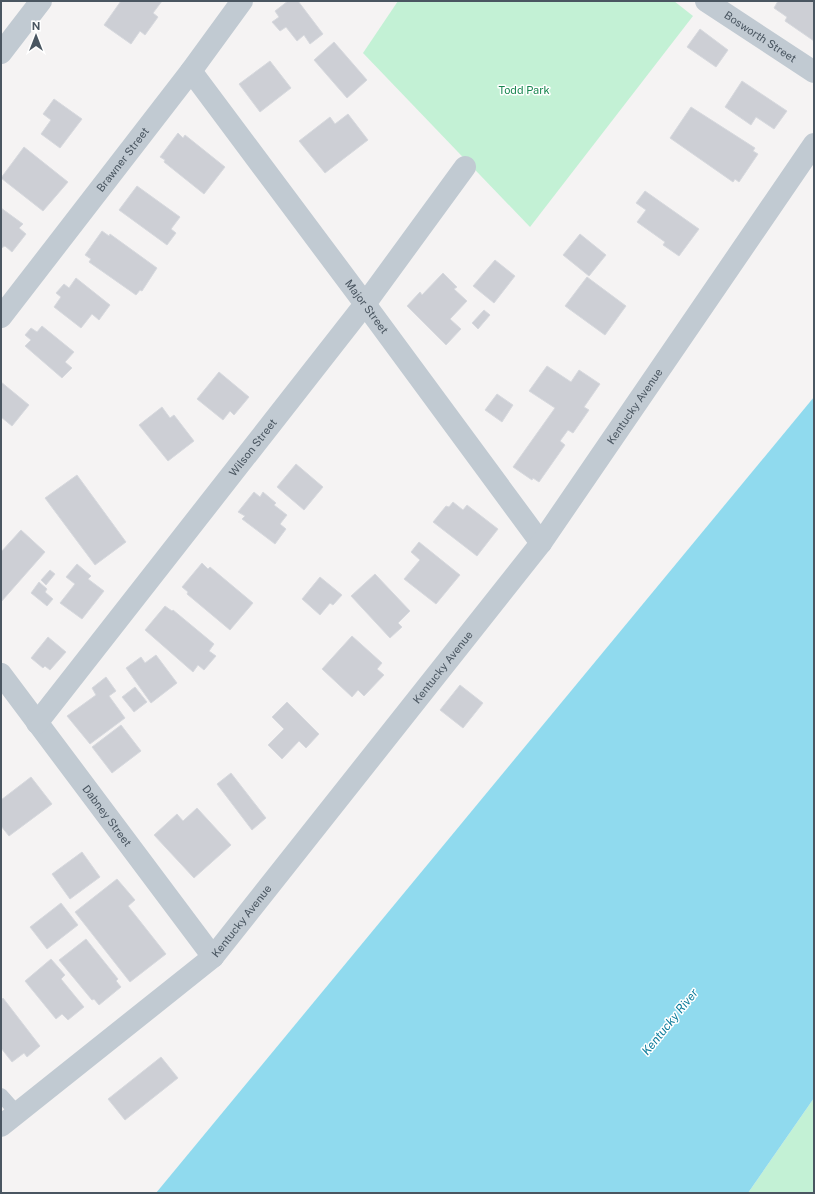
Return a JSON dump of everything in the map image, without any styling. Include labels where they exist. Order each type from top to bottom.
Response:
[{"type":"street","points":[[1,53],[41,1]]},
{"type":"street","name":"Brawner Street","points":[[1,317],[191,71],[242,1]]},
{"type":"street","name":"Bosworth Street","points":[[706,1],[814,72]]},
{"type":"street","name":"Major Street","points":[[191,71],[541,543]]},
{"type":"street","name":"Kentucky Avenue","points":[[9,1119],[213,957],[541,543],[814,144]]},
{"type":"street","name":"Wilson Street","points":[[37,723],[365,304],[465,167]]},
{"type":"street","name":"Dabney Street","points":[[1,674],[213,957]]},
{"type":"lane","points":[[1,1095],[9,1119]]},
{"type":"green space","name":"Todd Park","points":[[398,1],[674,1],[693,16],[530,227],[363,53]]},
{"type":"green space","points":[[814,1098],[814,1193],[748,1193]]},
{"type":"water","name":"Kentucky River","points":[[814,397],[814,1098],[748,1193],[156,1193]]},
{"type":"building","points":[[121,1],[162,1],[153,13],[158,17],[145,35],[140,31],[131,44],[104,25]]},
{"type":"building","points":[[288,1],[298,1],[323,34],[310,44],[304,35],[297,41],[286,27],[280,31],[272,22],[279,17],[275,11]]},
{"type":"building","points":[[778,1],[814,1],[814,41],[785,21],[787,17],[774,8]]},
{"type":"building","points":[[700,29],[728,50],[716,67],[687,47]]},
{"type":"building","points":[[334,42],[367,80],[347,98],[314,60]]},
{"type":"building","points":[[270,61],[291,88],[260,112],[239,84]]},
{"type":"building","points":[[742,81],[787,111],[774,129],[756,117],[751,125],[725,107]]},
{"type":"building","points":[[54,99],[82,119],[60,148],[41,134],[51,120],[43,114]]},
{"type":"building","points":[[691,107],[755,148],[753,151],[758,154],[739,182],[735,179],[733,182],[670,138]]},
{"type":"building","points":[[348,114],[368,140],[325,173],[299,141],[330,117],[335,124]]},
{"type":"building","points":[[178,133],[183,138],[185,135],[225,167],[204,194],[164,162],[165,160],[160,157]]},
{"type":"building","points":[[24,147],[68,182],[43,211],[1,178]]},
{"type":"building","points":[[137,186],[180,217],[171,229],[176,233],[167,245],[119,210]]},
{"type":"building","points":[[645,191],[699,229],[679,256],[663,245],[665,242],[637,222],[646,210],[636,203]]},
{"type":"building","points":[[1,208],[23,224],[19,228],[26,234],[12,252],[5,246],[1,248]]},
{"type":"building","points":[[102,231],[109,236],[110,234],[157,268],[142,291],[140,290],[136,295],[89,262],[91,259],[85,255]]},
{"type":"building","points":[[580,234],[606,255],[589,276],[563,255]]},
{"type":"building","points":[[495,260],[515,276],[494,303],[473,286]]},
{"type":"building","points":[[443,273],[457,287],[454,289],[467,301],[450,319],[461,329],[446,345],[407,306],[420,292],[422,295]]},
{"type":"building","points":[[587,277],[626,306],[605,335],[565,306]]},
{"type":"building","points":[[76,278],[110,305],[99,320],[92,314],[81,328],[54,307],[61,297],[56,293],[64,284],[69,288]]},
{"type":"building","points":[[484,310],[490,315],[478,329],[472,323]]},
{"type":"building","points":[[42,326],[74,352],[65,362],[72,368],[62,378],[25,346],[31,340],[25,335],[31,328],[37,332]]},
{"type":"building","points":[[547,366],[571,382],[579,370],[600,384],[584,407],[589,410],[573,433],[568,430],[560,441],[565,445],[539,482],[533,478],[532,480],[513,467],[555,408],[529,391]]},
{"type":"building","points":[[219,372],[249,397],[234,415],[230,411],[223,420],[197,399]]},
{"type":"building","points":[[1,382],[29,405],[12,426],[1,417]]},
{"type":"building","points":[[497,394],[513,405],[502,422],[485,410]]},
{"type":"building","points":[[162,407],[170,418],[174,415],[194,441],[168,461],[139,425]]},
{"type":"building","points":[[296,464],[323,487],[304,510],[277,487]]},
{"type":"building","points":[[77,475],[126,542],[95,565],[45,498]]},
{"type":"building","points":[[254,492],[260,497],[263,492],[276,503],[274,505],[287,515],[280,524],[286,529],[275,544],[242,519],[245,516],[238,512]]},
{"type":"building","points":[[453,502],[463,510],[467,505],[498,529],[477,556],[433,522],[446,506],[449,507]]},
{"type":"building","points":[[21,530],[45,552],[1,602],[1,552]]},
{"type":"building","points":[[419,542],[460,575],[436,604],[404,579],[420,560],[411,552]]},
{"type":"building","points":[[202,563],[208,569],[210,567],[253,603],[230,630],[187,594],[188,592],[182,587]]},
{"type":"building","points":[[77,564],[91,576],[88,579],[104,591],[82,619],[60,603],[75,584],[66,577]]},
{"type":"building","points":[[50,570],[55,574],[46,585],[41,580]]},
{"type":"building","points":[[375,574],[410,611],[398,623],[402,627],[390,638],[351,596]]},
{"type":"building","points":[[320,577],[342,595],[333,605],[330,603],[320,615],[302,599]]},
{"type":"building","points":[[39,582],[47,589],[45,592],[53,599],[47,606],[31,593]]},
{"type":"building","points":[[165,606],[172,611],[173,610],[214,644],[209,651],[216,656],[204,670],[198,665],[193,672],[145,630]]},
{"type":"building","points":[[352,636],[382,663],[377,669],[384,675],[364,696],[358,690],[352,697],[322,669]]},
{"type":"building","points":[[48,637],[66,652],[50,670],[45,666],[43,668],[31,658]]},
{"type":"building","points":[[156,655],[177,683],[151,703],[126,668],[141,657],[145,663]]},
{"type":"building","points":[[106,677],[116,691],[109,696],[125,718],[90,744],[67,716],[96,695],[92,688]]},
{"type":"building","points":[[460,685],[483,703],[463,728],[440,710]]},
{"type":"building","points":[[135,687],[147,702],[134,712],[122,697]]},
{"type":"building","points":[[287,702],[319,734],[306,748],[299,741],[282,759],[268,745],[284,729],[272,717]]},
{"type":"building","points":[[121,725],[141,751],[112,773],[92,747]]},
{"type":"building","points":[[231,773],[266,818],[252,830],[217,784]]},
{"type":"building","points":[[31,777],[52,804],[9,836],[1,826],[1,800]]},
{"type":"building","points":[[197,808],[231,845],[194,878],[154,835],[177,814],[183,821]]},
{"type":"building","points":[[82,852],[100,877],[70,899],[52,874]]},
{"type":"building","points":[[117,879],[135,900],[128,906],[166,954],[130,982],[75,912]]},
{"type":"building","points":[[61,903],[78,925],[47,949],[30,927]]},
{"type":"building","points":[[86,939],[118,979],[116,981],[121,987],[99,1005],[94,999],[92,1000],[59,960]]},
{"type":"building","points":[[51,959],[65,975],[61,979],[84,1007],[68,1020],[62,1014],[56,1019],[25,981]]},
{"type":"building","points":[[3,998],[40,1046],[27,1057],[24,1053],[12,1062],[1,1048],[1,1000]]},
{"type":"building","points":[[161,1057],[178,1078],[125,1120],[108,1099]]}]
